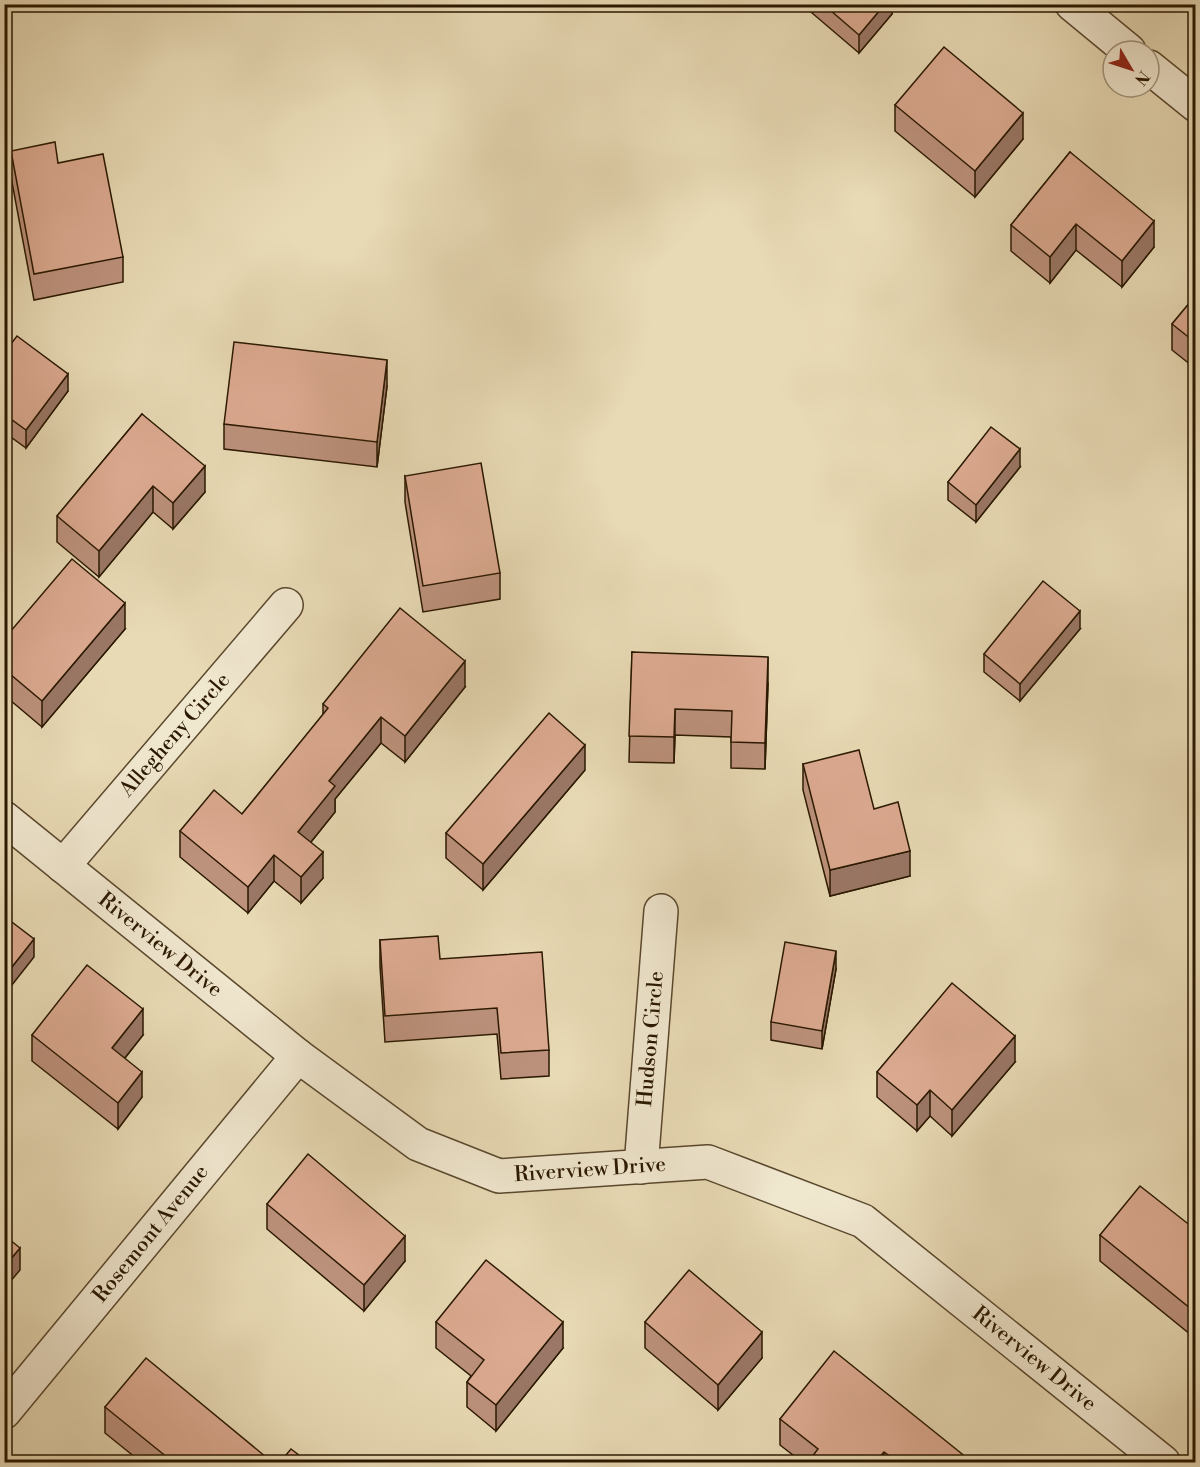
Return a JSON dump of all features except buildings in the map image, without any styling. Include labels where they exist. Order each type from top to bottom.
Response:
[{"type":"street","points":[[1072,4],[1114,39]]},
{"type":"street","points":[[1161,77],[1196,105]]},
{"type":"street","name":"Allegheny Circle","points":[[63,866],[286,605]]},
{"type":"street","name":"Riverview Drive","points":[[4,818],[297,1056],[418,1144],[499,1176],[708,1162],[863,1221],[1162,1462]]},
{"type":"street","name":"Hudson Circle","points":[[641,1167],[661,911]]},
{"type":"street","name":"Rosemont Avenue","points":[[4,1412],[297,1056]]}]
